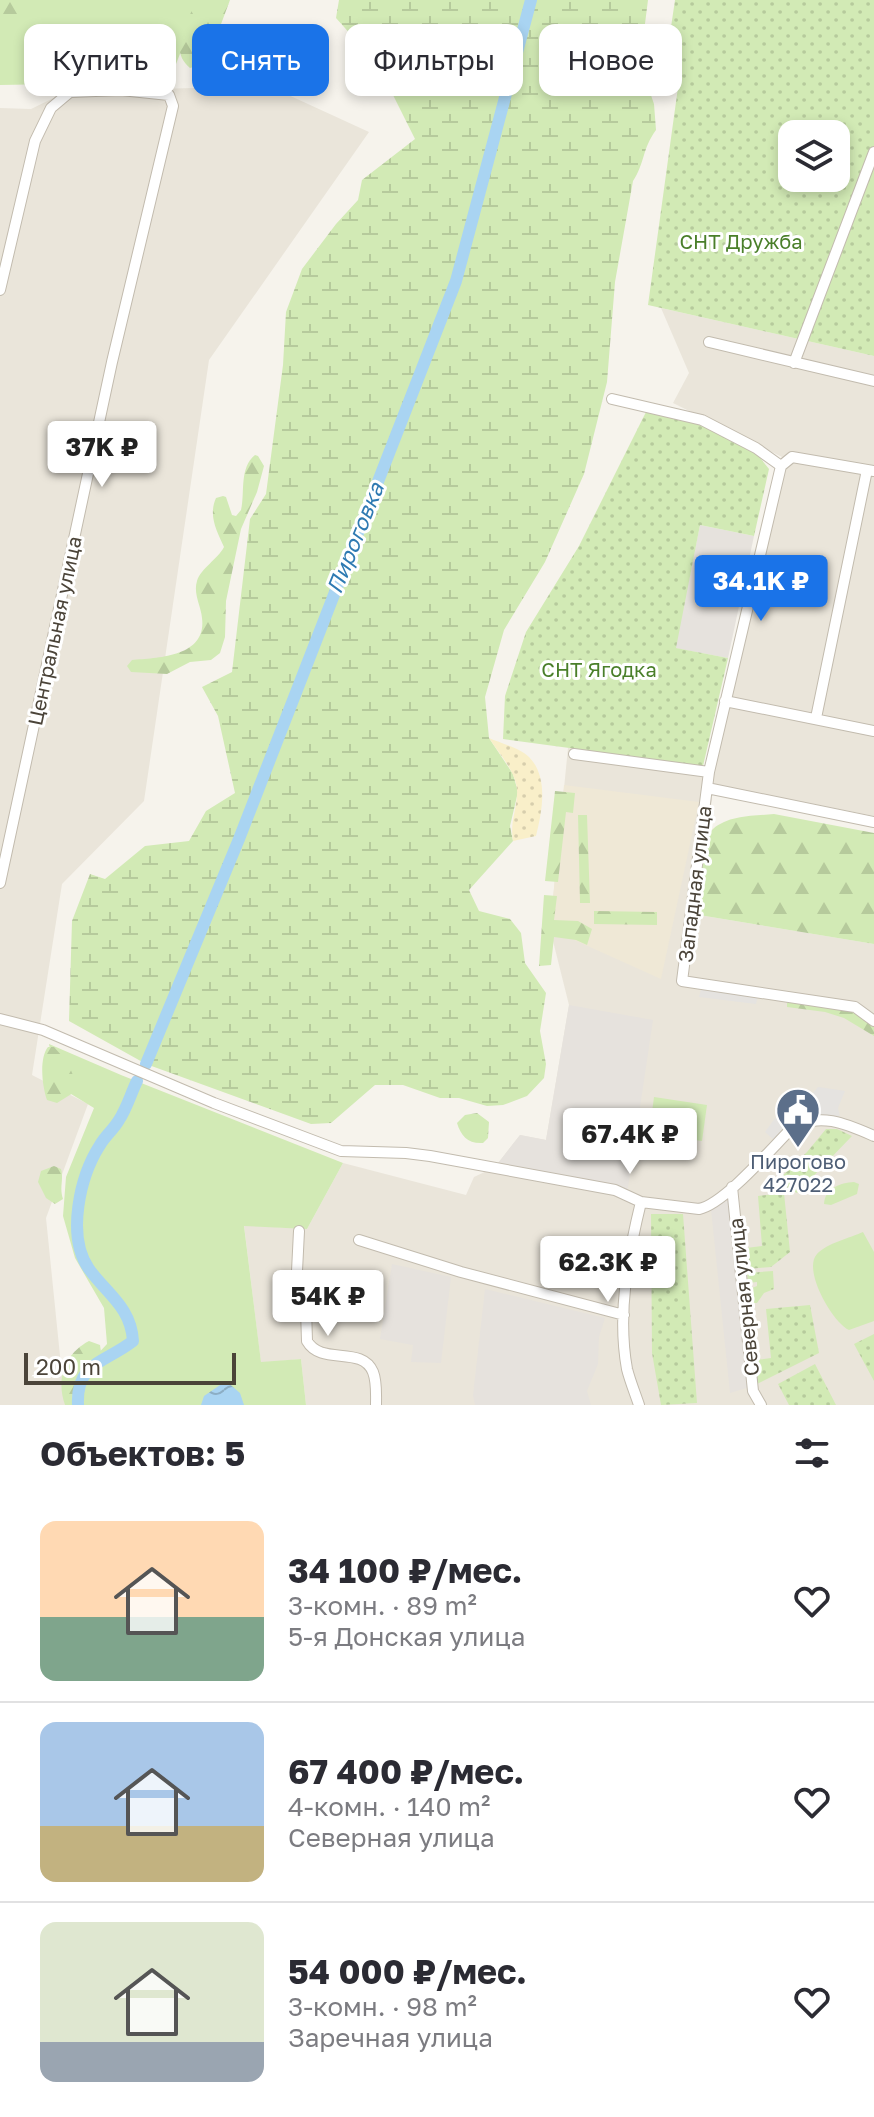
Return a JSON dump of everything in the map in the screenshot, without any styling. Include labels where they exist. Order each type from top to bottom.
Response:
[{"type":"street","name":"Центральная улица","points":[[0,290],[35,141],[51,108],[70,92],[121,90],[166,94],[172,98],[173,106],[112,362],[0,883]]},
{"type":"street","points":[[794,363],[874,152]]},
{"type":"street","points":[[709,342],[874,381]]},
{"type":"street","points":[[612,399],[702,420],[756,448],[781,466],[792,457],[871,470],[816,718]]},
{"type":"street","name":"Западная улица","points":[[781,466],[709,772],[682,981],[855,1007],[874,1021]]},
{"type":"street","points":[[725,701],[874,731]]},
{"type":"street","points":[[574,754],[709,772]]},
{"type":"street","points":[[707,788],[874,822]]},
{"type":"street","name":"Северная улица","points":[[0,1019],[43,1030],[214,1103],[341,1151],[430,1156],[615,1190],[641,1202],[699,1209],[707,1207],[791,1129],[803,1122],[829,1120],[845,1123],[874,1136]]},
{"type":"street","name":"Северная улица","points":[[732,1187],[753,1391],[761,1405]]},
{"type":"street","points":[[639,1405],[627,1371],[624,1315],[630,1247],[641,1202]]},
{"type":"street","points":[[299,1231],[297,1271],[306,1309],[307,1341],[318,1353],[359,1359],[368,1364],[374,1373],[376,1405]]},
{"type":"street","points":[[359,1240],[461,1272],[624,1315]]},
{"type":"shaded area","points":[[176,88],[192,88],[192,96],[291,96],[369,132],[209,360],[144,801],[62,884],[32,1075],[88,1104],[46,1218],[65,1405],[0,1405],[0,108],[31,109],[58,96],[176,96]]},
{"type":"shaded area","points":[[661,308],[874,356],[874,816],[711,784],[712,800],[693,914],[874,944],[874,1405],[306,1405],[301,1359],[261,1363],[244,1225],[307,1229],[343,1163],[466,1195],[474,1177],[495,1167],[520,1135],[546,1140],[569,1005],[550,929],[568,748],[703,766],[710,771],[782,457],[673,403],[689,373]]},
{"type":"shaded area","points":[[700,525],[754,536],[728,658],[675,648]]},
{"type":"shaded area","points":[[564,785],[699,802],[661,979],[550,929]]},
{"type":"shaded area","points":[[701,989],[758,996],[756,1004],[699,997]]},
{"type":"shaded area","points":[[569,1005],[653,1020],[627,1194],[495,1167],[520,1135],[546,1140]]},
{"type":"shaded area","points":[[818,1087],[845,1091],[838,1108],[840,1116],[802,1118],[805,1093],[813,1093]]},
{"type":"shaded area","points":[[775,1118],[787,1125],[774,1140],[765,1132]]},
{"type":"shaded area","points":[[728,1200],[750,1387],[730,1393],[711,1209]]},
{"type":"shaded area","points":[[392,1264],[451,1277],[441,1363],[411,1362],[413,1345],[380,1339]]},
{"type":"shaded area","points":[[485,1289],[605,1318],[599,1337],[598,1364],[587,1391],[591,1405],[475,1405],[473,1395]]},
{"type":"green space","points":[[0,0],[201,0],[176,64],[176,24],[24,24],[24,85],[0,85]]},
{"type":"green space","points":[[0,0],[19,0],[18,22],[7,41],[0,38]]},
{"type":"green space","points":[[197,0],[230,0],[221,24],[192,24],[190,68],[180,52],[185,26]]},
{"type":"green space","points":[[339,0],[648,0],[645,24],[539,24],[539,96],[651,96],[656,130],[633,181],[615,282],[607,382],[584,474],[545,562],[504,630],[485,697],[489,738],[513,774],[518,792],[510,826],[513,841],[469,890],[479,911],[510,919],[521,933],[525,963],[546,993],[540,1031],[546,1064],[544,1078],[527,1096],[503,1105],[487,1106],[459,1098],[440,1098],[403,1085],[375,1085],[331,1123],[311,1124],[146,1064],[69,1021],[72,921],[90,874],[105,879],[145,846],[189,841],[206,811],[235,793],[218,716],[202,687],[232,672],[250,519],[266,494],[283,365],[286,312],[302,269],[358,200],[362,180],[415,139],[394,96],[523,96],[523,24],[345,24],[345,28],[336,18]]},
{"type":"green space","name":"СНТ Дружба","points":[[675,0],[874,0],[874,356],[648,305],[677,96],[682,96],[682,24],[671,24]]},
{"type":"green space","name":"СНТ Ягодка","points":[[647,410],[705,425],[754,450],[769,469],[754,536],[700,525],[676,648],[728,658],[703,766],[503,739],[505,696],[526,632],[579,546]]},
{"type":"green space","points":[[255,455],[264,466],[241,529],[226,601],[225,637],[220,653],[211,660],[190,662],[167,674],[131,672],[127,666],[132,660],[179,653],[197,641],[202,618],[197,581],[224,547],[214,523],[216,498],[226,497],[232,515],[236,516],[241,510],[245,473]]},
{"type":"green space","points":[[555,791],[575,793],[573,813],[566,812],[558,882],[545,881]]},
{"type":"green space","points":[[774,814],[874,833],[874,944],[693,914],[701,856],[708,835],[719,824],[734,819]]},
{"type":"green space","points":[[578,815],[587,815],[590,903],[580,903]]},
{"type":"green space","points":[[544,895],[557,896],[554,920],[578,921],[592,929],[587,945],[554,937],[551,965],[539,966]]},
{"type":"green space","points":[[594,911],[657,912],[657,925],[594,924]]},
{"type":"green space","points":[[804,1002],[852,1011],[874,1025],[874,1036],[844,1018],[787,1007],[787,1003]]},
{"type":"green space","points":[[49,1044],[343,1163],[307,1229],[244,1226],[261,1362],[301,1359],[306,1405],[66,1405],[65,1389],[107,1344],[104,1308],[75,1258],[63,1216],[66,1177],[94,1108],[58,1086]]},
{"type":"green space","points":[[48,1047],[54,1047],[63,1057],[74,1080],[73,1093],[57,1103],[47,1100],[44,1087],[42,1065]]},
{"type":"green space","points":[[654,1097],[707,1105],[702,1141],[649,1134]]},
{"type":"green space","points":[[477,1113],[489,1122],[488,1138],[483,1143],[466,1138],[457,1123],[465,1115]]},
{"type":"green space","points":[[826,1129],[837,1129],[852,1136],[797,1193],[776,1182],[807,1152]]},
{"type":"green space","points":[[54,1166],[61,1169],[63,1199],[55,1204],[46,1198],[38,1182],[41,1171]]},
{"type":"green space","points":[[854,1182],[859,1184],[857,1194],[831,1205],[824,1204],[827,1194],[834,1187]]},
{"type":"green space","points":[[784,1193],[790,1252],[771,1267],[748,1269],[746,1248],[762,1246],[758,1196]]},
{"type":"green space","points":[[651,1214],[683,1214],[697,1403],[661,1405],[652,1353]]},
{"type":"green space","points":[[863,1232],[874,1252],[874,1321],[849,1330],[835,1317],[821,1295],[813,1262],[817,1254],[827,1247]]},
{"type":"green space","points":[[773,1271],[774,1289],[753,1303],[752,1288],[757,1286],[757,1282],[748,1283],[747,1273]]},
{"type":"green space","points":[[810,1305],[819,1353],[757,1384],[755,1360],[771,1358],[766,1309]]},
{"type":"green space","points":[[874,1334],[874,1381],[854,1344]]},
{"type":"green space","points":[[89,1341],[100,1345],[102,1359],[79,1374],[76,1405],[65,1405],[61,1386],[64,1368],[73,1353]]},
{"type":"green space","points":[[815,1364],[836,1405],[789,1405],[778,1384]]},
{"type":"sand","points":[[489,738],[520,751],[535,765],[542,784],[536,836],[513,841],[517,787],[512,772]]},
{"type":"water","points":[[226,1381],[240,1393],[244,1405],[201,1405],[204,1396]]},
{"type":"waterway","name":"Пироговка","points":[[146,1064],[239,839],[456,281],[531,0]]},
{"type":"waterway","name":"Пироговка","points":[[78,1405],[79,1391],[87,1372],[133,1341],[123,1310],[89,1269],[82,1255],[77,1223],[82,1189],[93,1158],[122,1115],[137,1081]]},
{"type":"place","name":"Пирогово 427022","points":[[798,1149]]}]
